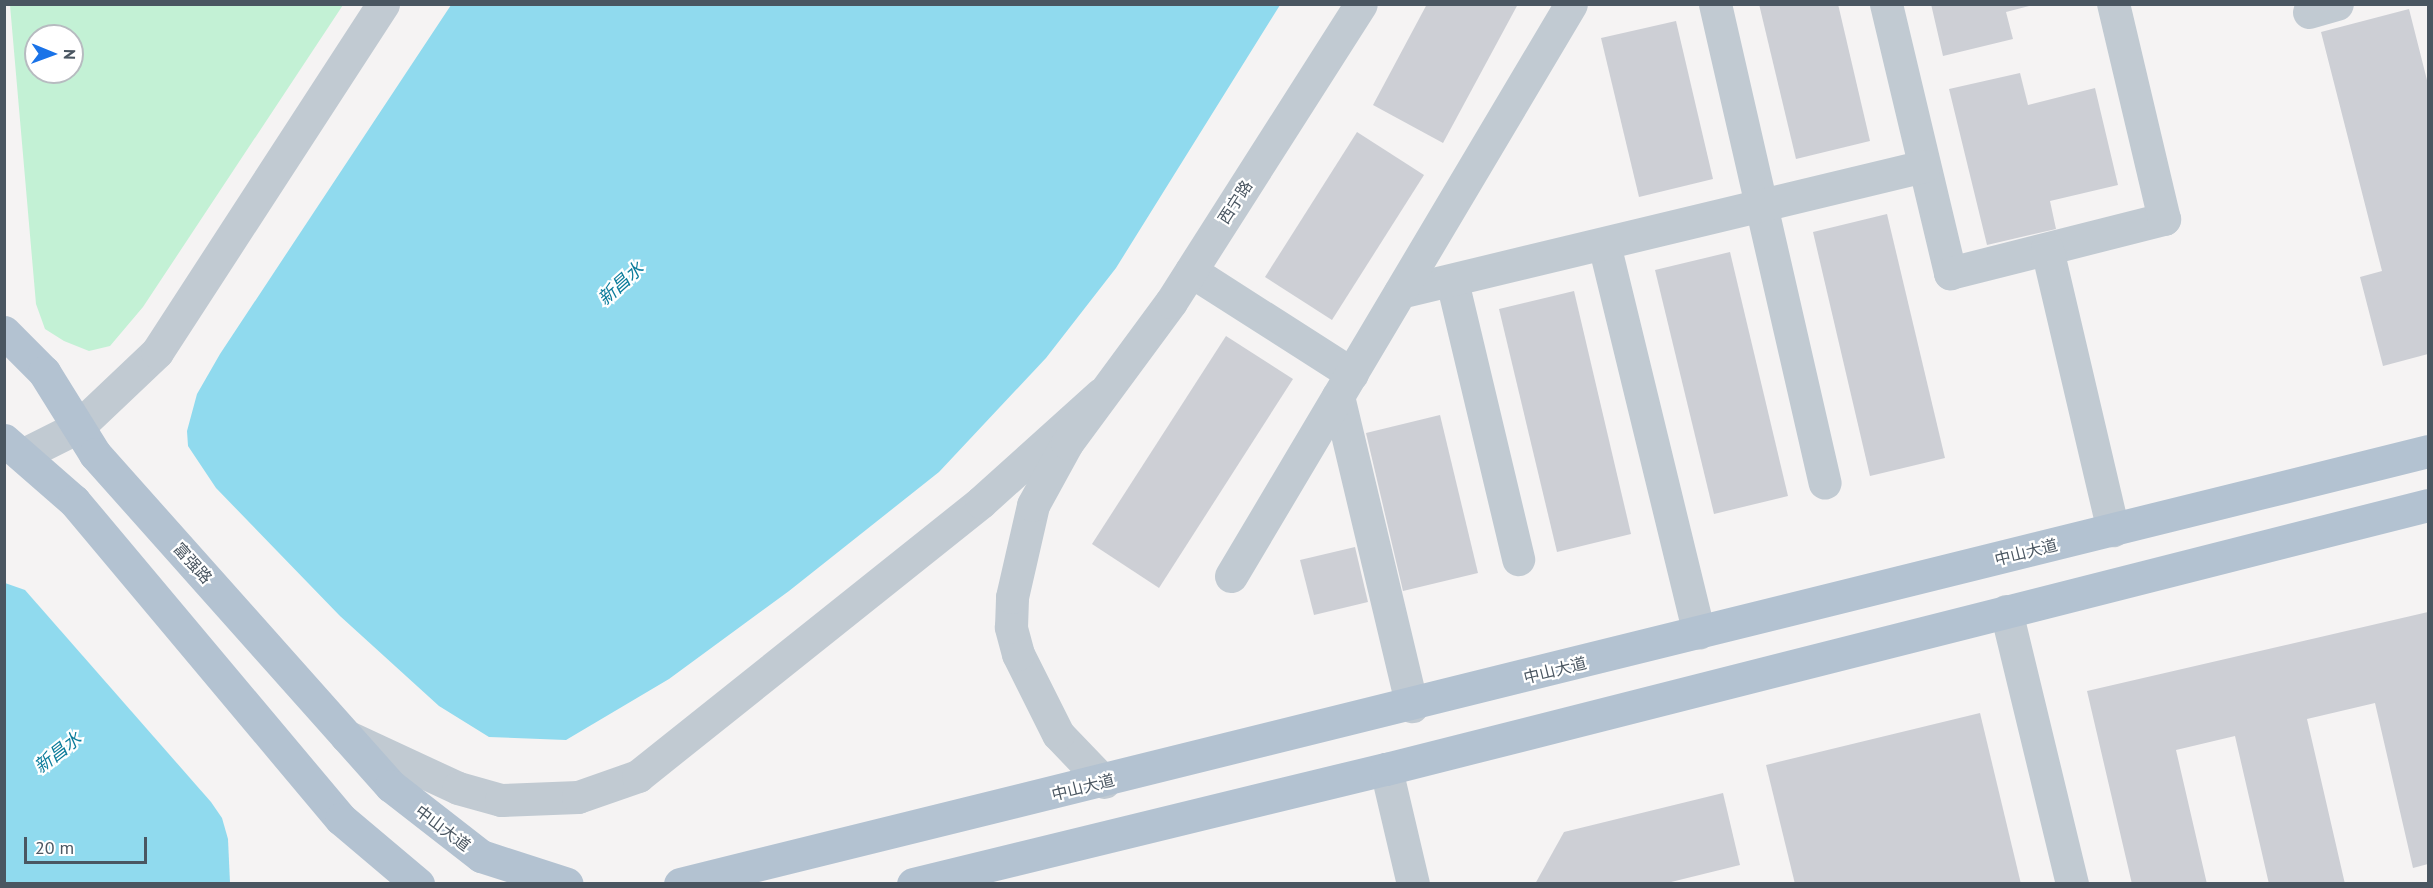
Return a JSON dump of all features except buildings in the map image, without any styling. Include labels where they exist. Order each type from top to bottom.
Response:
[{"type":"main road","name":"富强路","points":[[4,332],[44,372],[95,454],[392,786]]},
{"type":"main road","points":[[8,442],[74,501],[341,819],[418,884]]},
{"type":"main road","name":"中山大道","points":[[680,884],[1104,782],[2428,451]]},
{"type":"main road","points":[[913,884],[1386,770],[2006,611],[2428,506]]},
{"type":"main road","name":"中山大道","points":[[392,786],[481,856],[567,884]]},
{"type":"street","points":[[8,442],[78,427],[157,352],[383,4]]},
{"type":"street","name":"西宁路","points":[[1101,394],[1191,271],[1361,4]]},
{"type":"street","points":[[1231,576],[1571,4]]},
{"type":"street","points":[[1715,4],[1825,483]]},
{"type":"street","points":[[1886,4],[1950,273],[2164,219],[2113,4]]},
{"type":"street","points":[[1400,292],[1924,166]]},
{"type":"street","points":[[1604,244],[1699,633]]},
{"type":"street","points":[[2047,249],[2113,530]]},
{"type":"street","points":[[1191,271],[1345,385],[1412,705]]},
{"type":"street","points":[[1452,280],[1518,559]]},
{"type":"street","points":[[346,736],[458,788],[501,800],[578,797],[638,776],[981,502],[1101,394]]},
{"type":"street","points":[[1101,394],[1054,463],[1034,505],[1016,567],[1011,627],[1040,706],[1058,734],[1104,782]]},
{"type":"street","points":[[2006,611],[2072,884]]},
{"type":"street","points":[[1386,770],[1413,884]]},
{"type":"green space","points":[[10,5],[343,5],[143,307],[110,346],[89,351],[64,341],[45,329],[36,304]]},
{"type":"water","name":"新昌水","points":[[451,5],[1280,5],[1116,268],[1046,358],[939,472],[789,591],[669,679],[566,740],[489,737],[439,706],[340,616],[216,488],[188,446],[187,431],[197,394],[220,354]]},
{"type":"water","name":"新昌水","points":[[5,583],[25,590],[211,802],[222,818],[228,839],[230,883],[5,883]]}]
